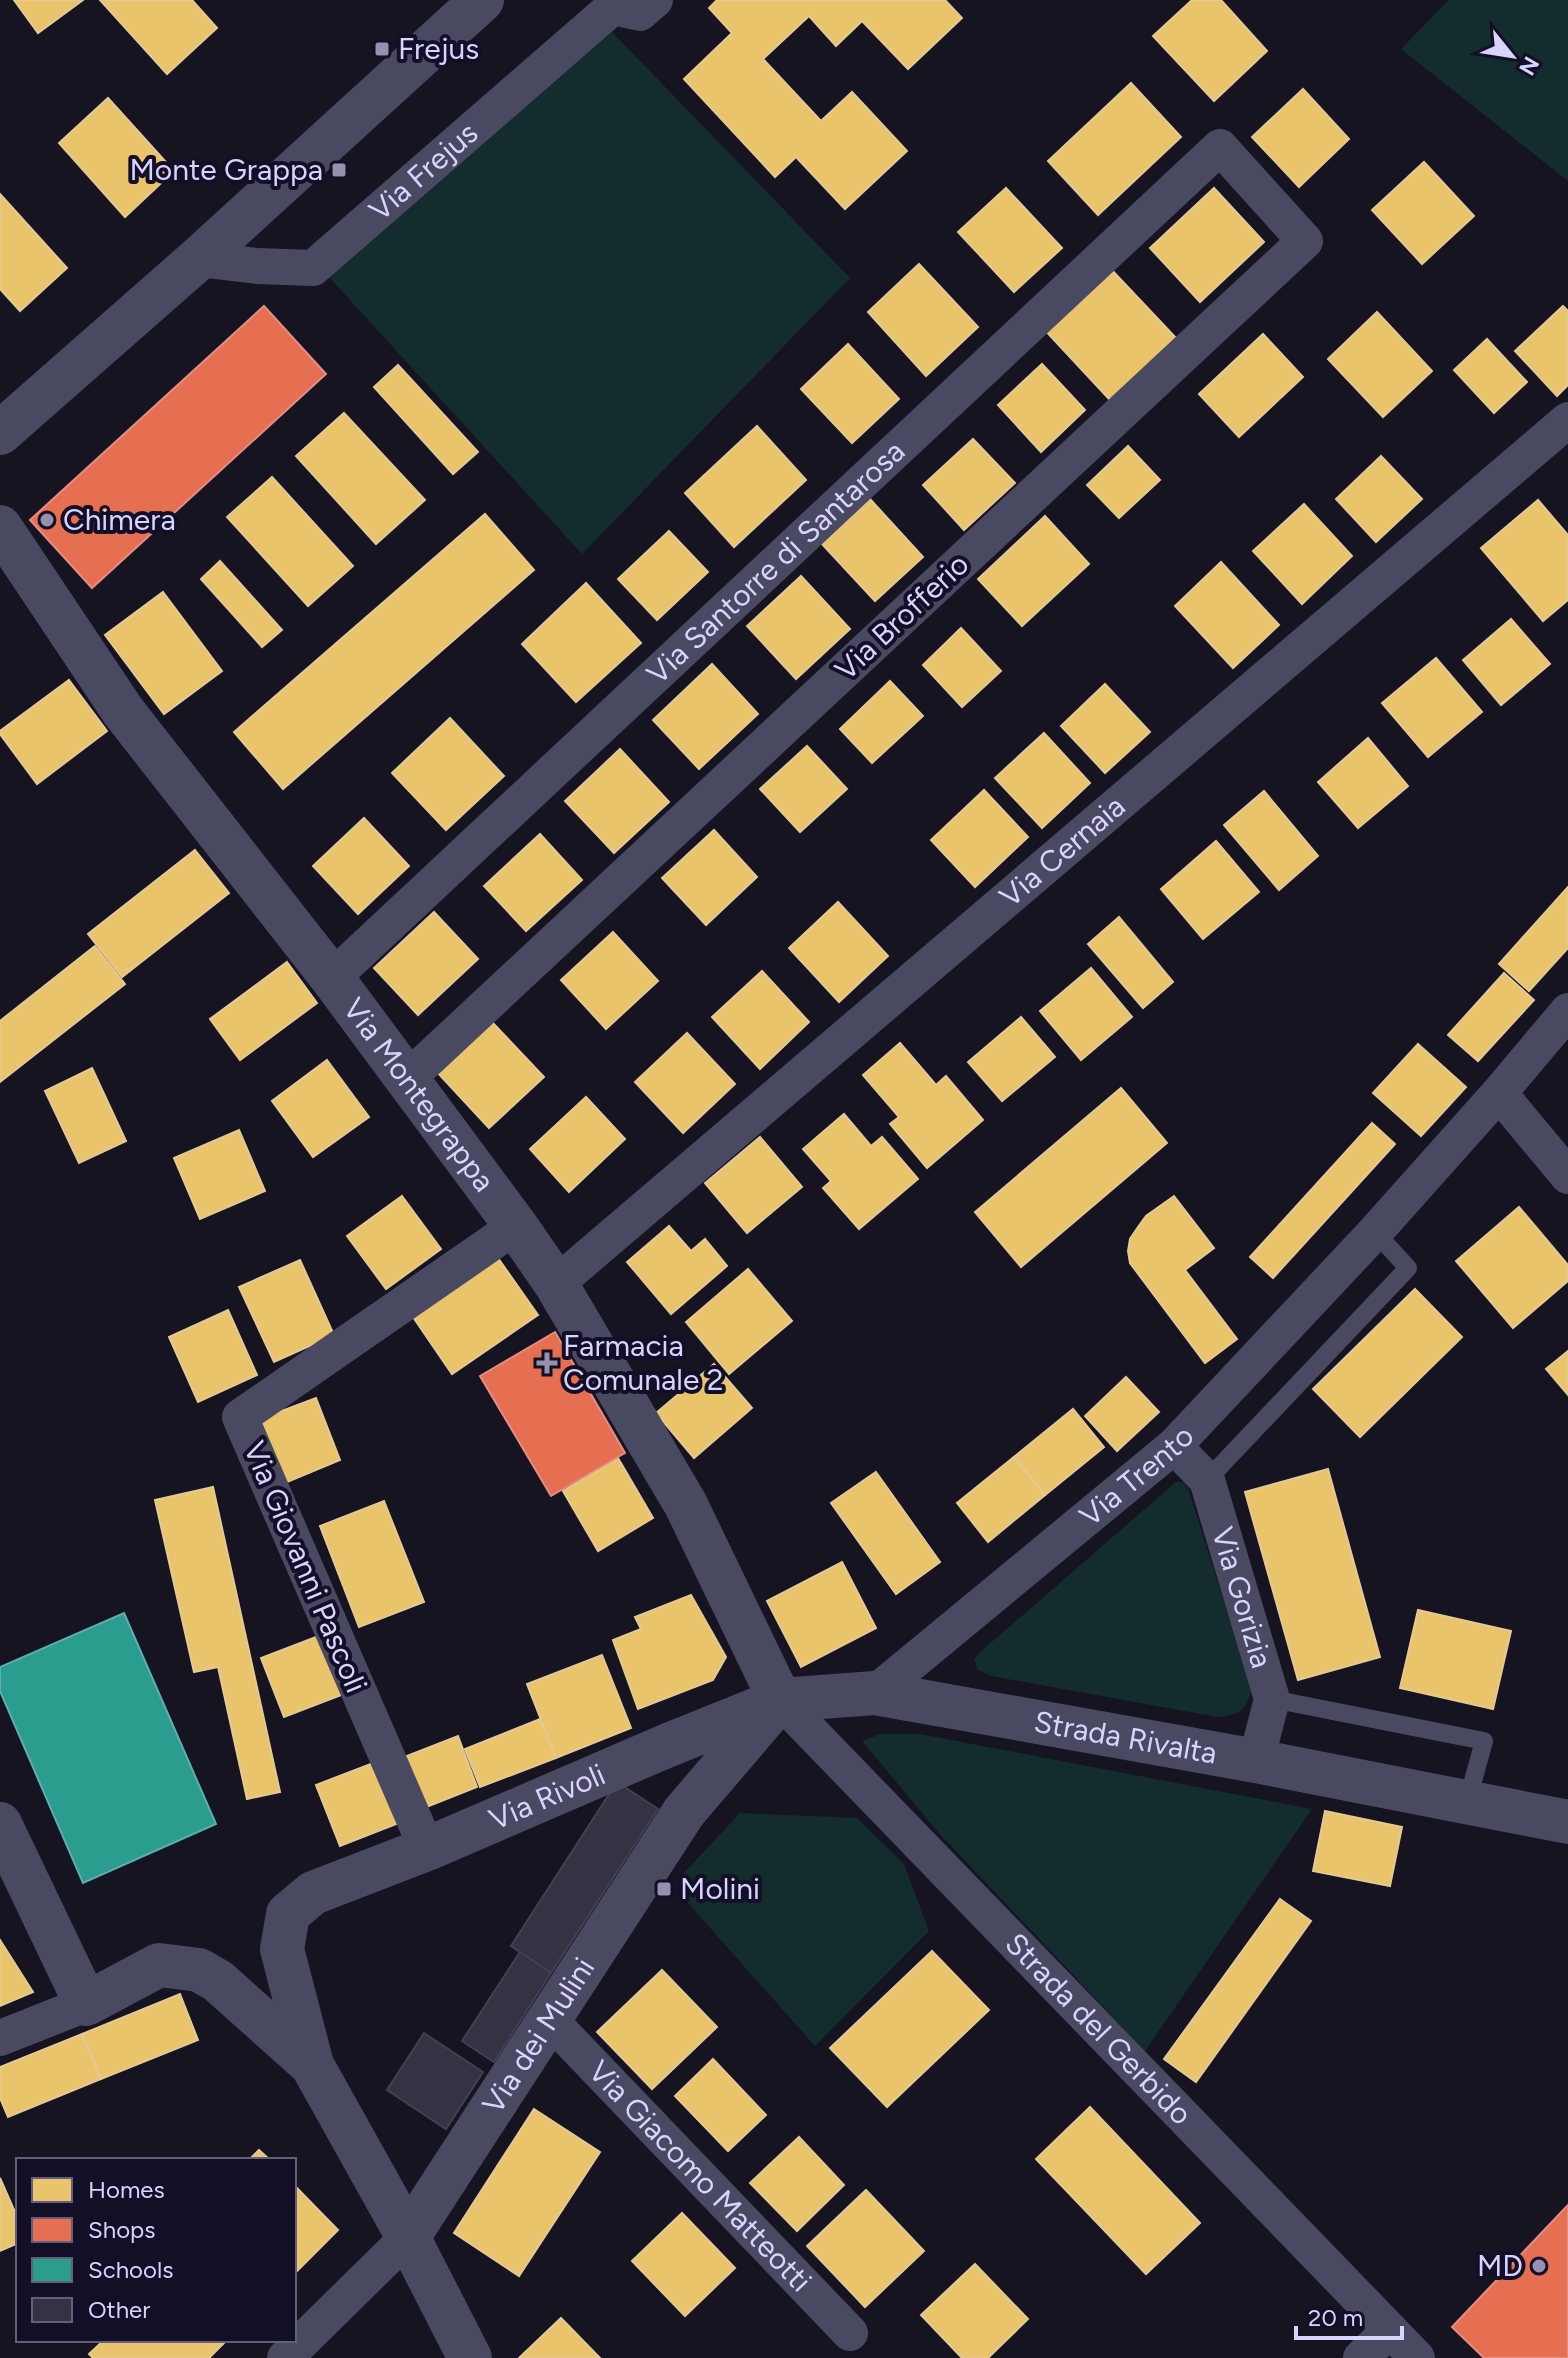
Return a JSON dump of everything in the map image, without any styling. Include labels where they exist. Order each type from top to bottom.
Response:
[{"type":"street","points":[[0,433],[198,259],[482,0]]},
{"type":"street","points":[[610,3],[640,13],[655,0]]},
{"type":"street","name":"Via Frejus","points":[[198,259],[313,268],[610,3]]},
{"type":"street","name":"Via Santorre di Santarosa","points":[[332,978],[1220,147]]},
{"type":"street","name":"Via Brofferio","points":[[407,1079],[1305,241],[1220,147]]},
{"type":"street","name":"Via Cernaia","points":[[556,1284],[1568,420]]},
{"type":"street","name":"Via Montegrappa","points":[[0,527],[123,711],[332,978],[556,1284],[686,1505],[780,1700]]},
{"type":"street","name":"Via Trento","points":[[875,1693],[1174,1446],[1375,1232],[1568,1011]]},
{"type":"street","points":[[1499,1093],[1568,1176]]},
{"type":"street","name":"Via Giovanni Pascoli","points":[[427,1849],[240,1417],[516,1226]]},
{"type":"street","name":"Via Gorizia","points":[[1174,1446],[1207,1480],[1272,1699],[1256,1761]]},
{"type":"street","name":"Strada Rivalta","points":[[780,1700],[875,1693],[1256,1761],[1568,1822]]},
{"type":"street","name":"Via Rivoli","points":[[312,2065],[282,1949],[288,1914],[313,1893],[427,1849],[780,1700]]},
{"type":"street","name":"Via dei Mulini","points":[[285,2358],[408,2237],[684,1812],[780,1700]]},
{"type":"street","name":"Strada del Gerbido","points":[[780,1700],[1417,2358]]},
{"type":"street","points":[[0,1824],[86,2004]]},
{"type":"street","points":[[0,2038],[86,2004],[159,1965],[199,1970],[218,1981],[312,2065],[408,2237],[470,2358]]},
{"type":"street","name":"Via Giacomo Matteotti","points":[[549,2019],[850,2333]]},
{"type":"street","points":[[1361,2358],[1390,2330]]},
{"type":"lane","name":"Via Trento","points":[[1207,1480],[1408,1268],[1375,1232]]},
{"type":"lane","points":[[1272,1699],[1484,1741],[1467,1803]]},
{"type":"green space","points":[[1449,0],[1568,0],[1568,181],[1401,49]]},
{"type":"green space","points":[[612,32],[850,278],[582,554],[327,275]]},
{"type":"green space","points":[[1176,1482],[1183,1482],[1188,1488],[1252,1690],[1241,1711],[1218,1717],[991,1676],[978,1670],[974,1660],[979,1653]]},
{"type":"green space","points":[[881,1734],[920,1734],[1312,1809],[1145,2051],[938,1832],[862,1741]]},
{"type":"green space","points":[[740,1813],[857,1818],[904,1864],[929,1931],[815,2046],[687,1902],[683,1874]]},
{"type":"building: Homes","points":[[14,0],[83,0],[38,33]]},
{"type":"building: Homes","points":[[100,0],[192,0],[217,28],[167,74]]},
{"type":"building: Homes","points":[[717,0],[945,0],[962,18],[908,69],[862,21],[836,46],[809,16],[763,59],[821,121],[852,92],[907,151],[845,209],[796,157],[775,177],[684,79],[732,33],[709,8]]},
{"type":"building: Homes","points":[[1192,0],[1221,0],[1267,51],[1214,101],[1153,36]]},
{"type":"building: Homes","points":[[1131,83],[1181,137],[1098,215],[1048,161]]},
{"type":"building: Homes","points":[[1303,89],[1349,139],[1299,187],[1252,137]]},
{"type":"building: Homes","points":[[108,98],[174,171],[125,217],[59,143]]},
{"type":"building: Homes","points":[[1424,162],[1474,216],[1422,264],[1372,210]]},
{"type":"building: Homes","points":[[1006,188],[1062,248],[1014,292],[958,232]]},
{"type":"building: Homes","points":[[1214,188],[1264,242],[1200,302],[1150,248]]},
{"type":"building: Homes","points":[[0,194],[67,268],[20,311],[0,289]]},
{"type":"building: Homes","points":[[919,264],[978,327],[926,376],[868,312]]},
{"type":"building: Homes","points":[[1108,266],[1176,338],[1110,400],[1042,327]]},
{"type":"building: Homes","points":[[1563,306],[1568,311],[1568,385],[1557,396],[1515,351]]},
{"type":"building: Homes","points":[[1377,312],[1432,371],[1383,417],[1328,359]]},
{"type":"building: Homes","points":[[1263,334],[1303,377],[1239,437],[1199,394]]},
{"type":"building: Homes","points":[[1487,339],[1527,382],[1494,413],[1454,370]]},
{"type":"building: Homes","points":[[848,344],[899,399],[852,443],[801,389]]},
{"type":"building: Homes","points":[[1042,364],[1085,410],[1041,452],[998,405]]},
{"type":"building: Homes","points":[[398,365],[478,452],[453,474],[374,387]]},
{"type":"building: Homes","points":[[344,413],[425,500],[376,544],[296,456]]},
{"type":"building: Homes","points":[[757,426],[806,480],[734,547],[685,493]]},
{"type":"building: Homes","points":[[973,439],[1015,483],[964,530],[923,485]]},
{"type":"building: Homes","points":[[1128,446],[1160,480],[1119,518],[1087,485]]},
{"type":"building: Homes","points":[[1381,456],[1422,499],[1376,542],[1336,499]]},
{"type":"building: Homes","points":[[272,477],[353,566],[308,606],[227,517]]},
{"type":"building: Homes","points":[[870,499],[923,557],[875,601],[822,544]]},
{"type":"building: Homes","points":[[1538,500],[1568,535],[1568,600],[1543,621],[1481,548]]},
{"type":"building: Homes","points":[[1304,504],[1352,556],[1302,604],[1253,551]]},
{"type":"building: Homes","points":[[485,514],[534,570],[283,789],[234,732]]},
{"type":"building: Homes","points":[[1045,516],[1089,564],[1022,626],[978,579]]},
{"type":"building: Homes","points":[[669,531],[708,572],[657,620],[618,579]]},
{"type":"building: Homes","points":[[220,561],[282,630],[262,647],[201,579]]},
{"type":"building: Homes","points":[[1221,562],[1279,625],[1233,668],[1175,606]]},
{"type":"building: Homes","points":[[801,576],[850,629],[796,679],[747,626]]},
{"type":"building: Homes","points":[[586,583],[641,643],[576,702],[522,644]]},
{"type":"building: Homes","points":[[163,592],[222,671],[164,714],[105,635]]},
{"type":"building: Homes","points":[[1511,619],[1550,664],[1501,705],[1463,660]]},
{"type":"building: Homes","points":[[961,628],[1001,671],[962,707],[923,665]]},
{"type":"building: Homes","points":[[1436,658],[1482,712],[1428,757],[1382,703]]},
{"type":"building: Homes","points":[[712,664],[758,714],[699,769],[653,720]]},
{"type":"building: Homes","points":[[69,680],[107,731],[37,784],[0,731]]},
{"type":"building: Homes","points":[[890,681],[923,716],[872,763],[840,729]]},
{"type":"building: Homes","points":[[1105,684],[1150,732],[1105,773],[1061,726]]},
{"type":"building: Homes","points":[[450,718],[504,776],[446,830],[392,773]]},
{"type":"building: Homes","points":[[1044,733],[1090,783],[1042,828],[995,778]]},
{"type":"building: Homes","points":[[1368,738],[1408,786],[1358,828],[1318,782]]},
{"type":"building: Homes","points":[[807,746],[847,789],[800,832],[760,789]]},
{"type":"building: Homes","points":[[620,749],[669,802],[614,853],[565,801]]},
{"type":"building: Homes","points":[[984,790],[1028,837],[975,887],[931,840]]},
{"type":"building: Homes","points":[[1264,791],[1318,856],[1279,890],[1224,825]]},
{"type":"building: Homes","points":[[364,818],[409,866],[358,914],[313,866]]},
{"type":"building: Homes","points":[[714,830],[757,877],[706,925],[662,878]]},
{"type":"building: Homes","points":[[540,834],[582,880],[526,931],[484,886]]},
{"type":"building: Homes","points":[[1216,841],[1259,892],[1203,939],[1161,889]]},
{"type":"building: Homes","points":[[195,850],[229,893],[122,977],[88,934]]},
{"type":"building: Homes","points":[[1568,887],[1568,948],[1529,991],[1499,964]]},
{"type":"building: Homes","points":[[838,902],[888,956],[839,1002],[789,948]]},
{"type":"building: Homes","points":[[434,912],[478,959],[418,1015],[374,968]]},
{"type":"building: Homes","points":[[1119,917],[1173,982],[1143,1008],[1088,944]]},
{"type":"building: Homes","points":[[613,932],[658,981],[606,1029],[561,980]]},
{"type":"building: Homes","points":[[95,946],[125,984],[0,1082],[0,1021]]},
{"type":"building: Homes","points":[[287,962],[317,1003],[240,1060],[210,1019]]},
{"type":"building: Homes","points":[[1091,968],[1132,1017],[1081,1060],[1040,1011]]},
{"type":"building: Homes","points":[[762,971],[809,1022],[760,1069],[712,1017]]},
{"type":"building: Homes","points":[[1504,973],[1534,1000],[1478,1061],[1448,1035]]},
{"type":"building: Homes","points":[[1021,1017],[1055,1057],[1002,1101],[968,1062]]},
{"type":"building: Homes","points":[[491,1021],[544,1077],[489,1128],[437,1072]]},
{"type":"building: Homes","points":[[687,1033],[735,1084],[683,1133],[635,1082]]},
{"type":"building: Homes","points":[[900,1043],[936,1085],[946,1076],[983,1120],[927,1168],[890,1124],[899,1117],[863,1075]]},
{"type":"building: Homes","points":[[1418,1044],[1466,1087],[1421,1136],[1373,1093]]},
{"type":"building: Homes","points":[[327,1060],[369,1117],[313,1157],[272,1101]]},
{"type":"building: Homes","points":[[92,1068],[126,1141],[79,1163],[45,1091]]},
{"type":"building: Homes","points":[[1121,1088],[1167,1143],[1021,1267],[975,1212]]},
{"type":"building: Homes","points":[[586,1097],[625,1139],[569,1192],[530,1149]]},
{"type":"building: Homes","points":[[844,1114],[871,1146],[882,1137],[918,1179],[859,1229],[823,1188],[831,1181],[803,1149]]},
{"type":"building: Homes","points":[[1372,1123],[1395,1144],[1273,1278],[1250,1257]]},
{"type":"building: Homes","points":[[239,1130],[265,1191],[200,1219],[174,1158]]},
{"type":"building: Homes","points":[[760,1137],[802,1187],[747,1233],[705,1183]]},
{"type":"building: Homes","points":[[402,1196],[441,1249],[386,1289],[347,1236]]},
{"type":"building: Homes","points":[[1174,1196],[1214,1248],[1185,1270],[1237,1339],[1205,1363],[1130,1263],[1130,1239],[1146,1216]]},
{"type":"building: Homes","points":[[1519,1207],[1568,1265],[1568,1281],[1513,1328],[1456,1261]]},
{"type":"building: Homes","points":[[669,1226],[691,1251],[705,1239],[727,1266],[671,1314],[627,1262]]},
{"type":"building: Homes","points":[[498,1258],[538,1315],[452,1374],[413,1317]]},
{"type":"building: Homes","points":[[300,1260],[334,1335],[274,1362],[239,1287]]},
{"type":"building: Homes","points":[[748,1269],[792,1321],[729,1374],[686,1322]]},
{"type":"building: Homes","points":[[1415,1289],[1462,1337],[1360,1437],[1313,1389]]},
{"type":"building: Homes","points":[[228,1310],[257,1375],[198,1402],[169,1337]]},
{"type":"building: Homes","points":[[1568,1351],[1568,1395],[1546,1369]]},
{"type":"building: Homes","points":[[714,1364],[752,1408],[694,1458],[656,1413]]},
{"type":"building: Homes","points":[[1126,1377],[1159,1412],[1117,1451],[1085,1416]]},
{"type":"building: Homes","points":[[316,1398],[340,1460],[280,1485],[255,1421]]},
{"type":"building: Homes","points":[[1073,1409],[1104,1447],[1045,1495],[1014,1457]]},
{"type":"building: Homes","points":[[1014,1457],[1045,1495],[988,1542],[957,1503]]},
{"type":"building: Homes","points":[[618,1458],[653,1518],[598,1551],[563,1491]]},
{"type":"building: Homes","points":[[1328,1469],[1380,1657],[1298,1680],[1245,1492]]},
{"type":"building: Homes","points":[[876,1472],[940,1562],[896,1594],[831,1503]]},
{"type":"building: Homes","points":[[213,1487],[280,1792],[247,1799],[218,1667],[194,1672],[155,1500]]},
{"type":"building: Homes","points":[[384,1501],[424,1602],[359,1627],[320,1526]]},
{"type":"building: Homes","points":[[842,1562],[876,1628],[801,1667],[767,1601]]},
{"type":"building: Homes","points":[[691,1595],[726,1657],[713,1680],[638,1709],[613,1640],[641,1629],[635,1617]]},
{"type":"building: Homes","points":[[1418,1610],[1511,1631],[1493,1709],[1400,1688]]},
{"type":"building: Homes","points":[[321,1635],[344,1694],[284,1717],[261,1658]]},
{"type":"building: Homes","points":[[602,1655],[631,1728],[556,1758],[527,1684]]},
{"type":"building: Homes","points":[[540,1719],[556,1758],[480,1787],[465,1749]]},
{"type":"building: Homes","points":[[458,1736],[477,1787],[419,1810],[399,1759]]},
{"type":"building: Homes","points":[[381,1760],[404,1821],[340,1846],[316,1785]]},
{"type":"building: Homes","points":[[1325,1811],[1402,1827],[1390,1886],[1313,1871]]},
{"type":"building: Homes","points":[[1280,1899],[1311,1921],[1196,2082],[1164,2059]]},
{"type":"building: Homes","points":[[0,1940],[33,1992],[0,2006]]},
{"type":"building: Homes","points":[[932,1951],[989,2010],[887,2107],[830,2048]]},
{"type":"building: Homes","points":[[662,1970],[717,2027],[652,2089],[597,2032]]},
{"type":"building: Homes","points":[[180,1994],[198,2040],[101,2079],[82,2034]]},
{"type":"building: Homes","points":[[82,2034],[101,2079],[8,2117],[0,2098],[0,2067]]},
{"type":"building: Homes","points":[[713,2059],[766,2115],[728,2151],[675,2096]]},
{"type":"building: Homes","points":[[1090,2107],[1200,2223],[1146,2274],[1036,2159]]},
{"type":"building: Homes","points":[[534,2109],[600,2152],[519,2276],[454,2233]]},
{"type":"building: Homes","points":[[799,2137],[844,2185],[797,2231],[750,2183]]},
{"type":"building: Homes","points":[[259,2150],[268,2158],[251,2158]]},
{"type":"building: Homes","points":[[0,2178],[16,2214],[16,2244],[0,2251]]},
{"type":"building: Homes","points":[[296,2187],[338,2230],[296,2272]]},
{"type":"building: Homes","points":[[866,2190],[924,2251],[865,2307],[807,2246]]},
{"type":"building: Homes","points":[[682,2213],[735,2268],[685,2316],[632,2261]]},
{"type":"building: Homes","points":[[975,2264],[1028,2319],[988,2358],[962,2358],[921,2315]]},
{"type":"building: Homes","points":[[561,2318],[600,2358],[519,2358]]},
{"type":"building: Homes","points":[[102,2342],[225,2342],[209,2358],[93,2358],[89,2354]]},
{"type":"building: Shops","points":[[264,306],[326,374],[92,588],[30,520]]},
{"type":"building: Shops","points":[[555,1332],[625,1453],[551,1496],[480,1376]]},
{"type":"building: Shops","name":"MD","points":[[1568,2205],[1568,2358],[1484,2358],[1452,2327]]},
{"type":"building: Schools","points":[[124,1613],[216,1824],[83,1883],[0,1691],[0,1667]]},
{"type":"building: Other","points":[[617,1782],[658,1809],[551,1973],[511,1946]]},
{"type":"building: Other","points":[[520,1952],[551,1973],[494,2062],[462,2041]]},
{"type":"building: Other","points":[[424,2033],[483,2072],[446,2129],[387,2090]]},
{"type":"place","name":"Frejus","points":[[382,49]]},
{"type":"place","name":"Monte Grappa","points":[[339,170]]},
{"type":"place","name":"Chimera","points":[[47,520]]},
{"type":"place","name":"Farmacia Comunale 2","points":[[547,1363]]},
{"type":"place","name":"Molini","points":[[664,1889]]},
{"type":"place","name":"MD","points":[[1539,2266]]}]
